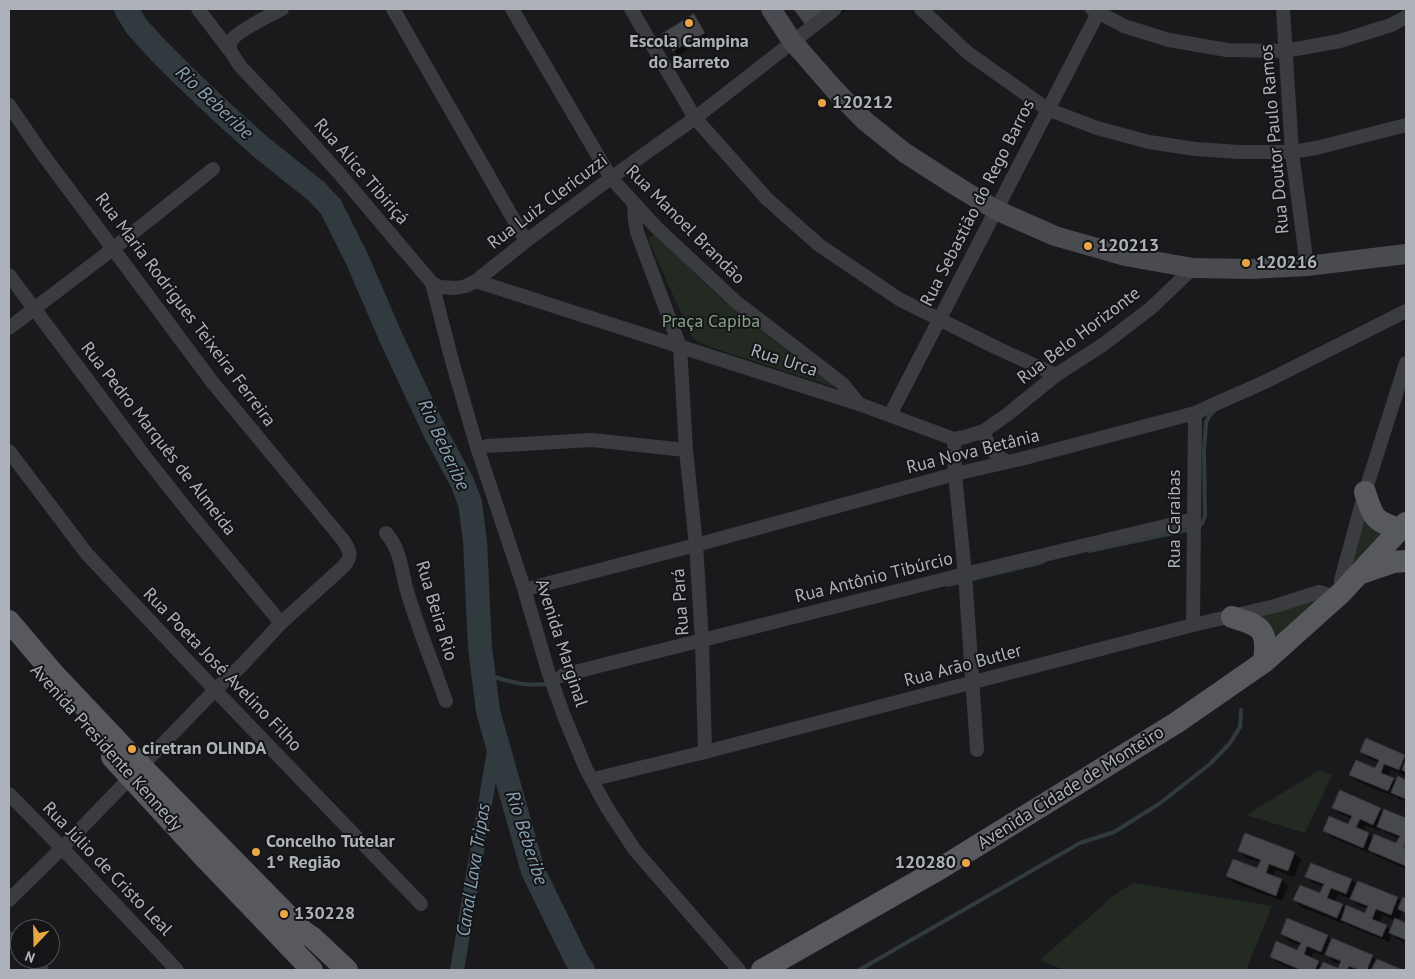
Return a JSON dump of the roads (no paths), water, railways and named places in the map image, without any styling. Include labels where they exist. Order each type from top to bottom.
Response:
[{"type":"main road","points":[[1365,492],[1374,517],[1382,523],[1403,526]]},
{"type":"main road","name":"Avenida Cidade de Monteiro","points":[[762,970],[941,868],[1176,723],[1264,662],[1339,595],[1403,526]]},
{"type":"main road","points":[[1357,574],[1393,562],[1406,561]]},
{"type":"main road","points":[[1232,617],[1255,624],[1261,631],[1266,641],[1264,662]]},
{"type":"main road","name":"Avenida Presidente Kennedy","points":[[9,621],[136,772],[204,858],[332,970]]},
{"type":"main road","name":"Avenida Presidente Kennedy","points":[[9,637],[46,682],[299,941],[312,970]]},
{"type":"main road","name":"Avenida Presidente Kennedy","points":[[299,941],[313,938],[347,970]]},
{"type":"street","points":[[198,9],[232,52]]},
{"type":"street","points":[[393,9],[526,241]]},
{"type":"street","name":"Rua Manoel Brandão","points":[[512,9],[611,178],[656,228],[735,301],[843,384],[859,404]]},
{"type":"street","points":[[631,9],[695,118],[767,199],[819,245],[899,299],[1056,374]]},
{"type":"street","points":[[771,9],[792,41],[833,88],[865,120],[905,153],[996,210],[1055,236],[1125,256],[1193,268],[1251,269],[1307,266],[1406,254]]},
{"type":"street","name":"Rua Luiz Clericuzzi","points":[[476,281],[526,241],[695,118],[835,9]]},
{"type":"street","points":[[921,9],[968,53],[1047,109],[1097,128],[1149,142],[1195,149],[1238,152],[1292,152],[1316,148],[1406,125]]},
{"type":"street","name":"Rua Doutor Paulo Ramos","points":[[1283,9],[1292,152],[1307,266]]},
{"type":"street","points":[[232,52],[229,46],[236,36],[277,10]]},
{"type":"street","points":[[1097,10],[1124,26],[1169,40],[1227,50],[1285,51],[1340,41],[1391,25],[1406,17]]},
{"type":"street","name":"Rua Sebastião do Rego Barros","points":[[890,415],[1097,10]]},
{"type":"street","name":"Rua Alice Tibiriçá","points":[[232,52],[240,66],[338,172],[432,283]]},
{"type":"street","name":"Rua Maria Rodrigues Teixeira Ferreira","points":[[9,105],[41,152],[213,383],[348,548],[350,558],[344,566],[281,623]]},
{"type":"street","points":[[9,328],[213,169]]},
{"type":"street","name":"Rua Pará","points":[[634,204],[637,232],[680,347],[686,450],[696,545],[702,646],[705,752]]},
{"type":"street","name":"Rua Belo Horizonte","points":[[984,431],[1008,414],[1056,374],[1104,344],[1151,308],[1193,268]]},
{"type":"street","name":"Rua Pedro Marquês de Almeida","points":[[9,275],[33,310],[146,458],[281,623]]},
{"type":"street","points":[[432,283],[440,287],[456,288],[476,281]]},
{"type":"street","name":"Rua Urca","points":[[476,281],[859,404],[954,439]]},
{"type":"street","name":"Avenida Marginal","points":[[432,283],[445,337],[476,444],[523,585],[548,671],[586,769],[606,806],[634,849],[738,970]]},
{"type":"street","name":"Rua Nova Betânia","points":[[534,587],[955,474],[1194,413],[1267,380],[1406,311]]},
{"type":"street","points":[[1339,595],[1341,580],[1365,492],[1406,363]]},
{"type":"street","name":"Rua Caraíbas","points":[[1193,625],[1194,413]]},
{"type":"street","points":[[977,750],[965,575],[955,474],[954,439],[984,431],[990,449],[1007,462]]},
{"type":"street","points":[[487,446],[592,440],[686,450]]},
{"type":"street","name":"Rua Poeta José Avelino Filho","points":[[9,450],[87,554],[421,904]]},
{"type":"street","name":"Rua Antônio Tibúrcio","points":[[563,675],[702,646],[965,575],[1194,520]]},
{"type":"street","name":"Rua Beira Rio","points":[[386,533],[393,540],[401,560],[407,590],[424,643],[446,701]]},
{"type":"street","name":"Rua Arão Butler","points":[[598,778],[1193,625],[1276,606],[1319,592],[1339,595]]},
{"type":"street","points":[[9,900],[215,690],[242,665],[281,623]]},
{"type":"street","name":"Rua Júlio de Cristo Leal","points":[[9,794],[177,970]]},
{"type":"waterway","name":"Rio Beberibe","points":[[126,9],[137,27],[186,78],[262,148],[316,191],[331,207],[357,259],[392,340],[435,432],[462,482],[470,503],[475,541],[480,647],[488,711],[533,871],[583,970]]},
{"type":"waterway","points":[[1199,527],[1205,515],[1204,451],[1206,423],[1214,411]]},
{"type":"waterway","points":[[1089,551],[1192,529]]},
{"type":"waterway","points":[[948,585],[1043,562]]},
{"type":"waterway","points":[[483,673],[504,680],[533,685],[565,680]]},
{"type":"waterway","points":[[859,970],[1080,843],[1114,832],[1159,804],[1210,764],[1230,743],[1240,727],[1241,710]]},
{"type":"waterway","name":"Canal Lava Tripas","points":[[457,970],[496,739]]},
{"type":"place","name":"Escola Campina do Barreto","points":[[689,23]]},
{"type":"place","name":"120212","points":[[822,103]]},
{"type":"place","name":"120213","points":[[1088,246]]},
{"type":"place","name":"120216","points":[[1246,263]]},
{"type":"place","name":"ciretran OLINDA","points":[[132,749]]},
{"type":"place","name":"Concelho Tutelar 1° Região","points":[[256,852]]},
{"type":"place","name":"120280","points":[[966,863]]},
{"type":"place","name":"130228","points":[[284,914]]},
{"type":"park label","name":"Praça Capiba","points":[[711,322]]}]
